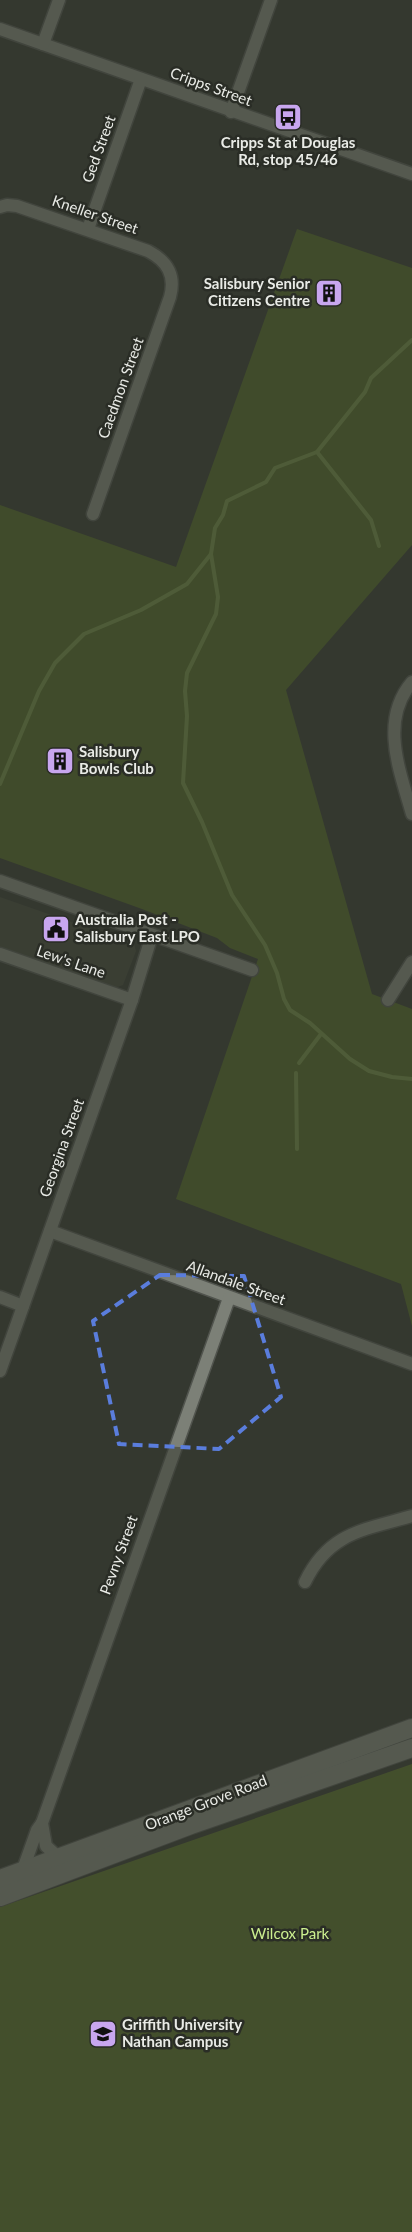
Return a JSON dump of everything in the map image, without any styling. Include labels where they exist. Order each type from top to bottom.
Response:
[{"type":"main road","name":"Orange Grove Road","points":[[0,1879],[412,1728]]},
{"type":"main road","name":"Orange Grove Road","points":[[0,1897],[227,1812],[412,1748]]},
{"type":"street","points":[[43,44],[59,0]]},
{"type":"street","points":[[231,112],[271,0]]},
{"type":"street","name":"Cripps Street","points":[[0,29],[231,112],[412,174]]},
{"type":"street","name":"Ged Street","points":[[88,229],[141,79]]},
{"type":"street","name":"Kneller Street","points":[[0,207],[7,205],[17,206],[88,229],[158,256],[170,272]]},
{"type":"street","name":"Caedmon Street","points":[[93,514],[170,298],[172,289],[170,272]]},
{"type":"street","points":[[412,682],[398,703],[394,717],[393,738],[412,814]]},
{"type":"street","points":[[0,881],[252,970]]},
{"type":"street","name":"Georgina Street","points":[[0,1371],[132,1000],[152,935]]},
{"type":"street","name":"Lew's Lane","points":[[0,954],[132,1000]]},
{"type":"street","points":[[388,1000],[412,962]]},
{"type":"street","name":"Allandale Street","points":[[50,1231],[412,1364]]},
{"type":"street","points":[[0,1297],[23,1306]]},
{"type":"street","name":"Pevny Street","points":[[22,1872],[36,1830],[42,1824],[229,1298]]},
{"type":"street","points":[[305,1582],[313,1566],[329,1547],[338,1541],[353,1533],[412,1516]]},
{"type":"street","points":[[42,1824],[46,1846],[59,1858]]},
{"type":"highlighted area","points":[[160,1275],[244,1276],[281,1397],[219,1449],[119,1444],[93,1321]]},
{"type":"shaded area","points":[[0,897],[134,944],[136,951],[123,985],[112,989],[0,948]]},
{"type":"green space","points":[[297,229],[412,268],[412,545],[286,690],[372,994],[412,1009],[412,1326],[401,1284],[176,1199],[258,959],[230,948],[217,938],[0,858],[0,505],[176,567]]},
{"type":"green space","name":"Wilcox Park","points":[[412,1764],[412,2232],[0,2232],[0,1907]]},
{"type":"waterway","points":[[412,340],[371,378],[365,392],[317,452],[275,468],[266,482],[227,501],[223,515],[215,528],[211,554],[218,597],[216,614],[187,673],[185,691],[187,716],[183,783],[202,822],[232,895],[265,945],[277,973],[284,999],[290,1010],[310,1023],[350,1059],[369,1071],[392,1077],[412,1079]]},
{"type":"waterway","points":[[317,452],[371,520],[379,546]]},
{"type":"waterway","points":[[0,784],[39,691],[55,663],[84,634],[141,610],[187,584],[211,554]]},
{"type":"waterway","points":[[299,1063],[321,1034]]},
{"type":"waterway","points":[[296,1073],[297,1149]]},
{"type":"place","name":"Cripps St at Douglas Rd, stop 45/46","points":[[288,117]]},
{"type":"place","name":"Salisbury Senior Citizens Centre","points":[[329,293]]},
{"type":"place","name":"Salisbury Bowls Club","points":[[60,761]]},
{"type":"place","name":"Australia Post - Salisbury East LPO","points":[[56,929]]},
{"type":"place","name":"Griffith University Nathan Campus","points":[[103,2034]]}]
